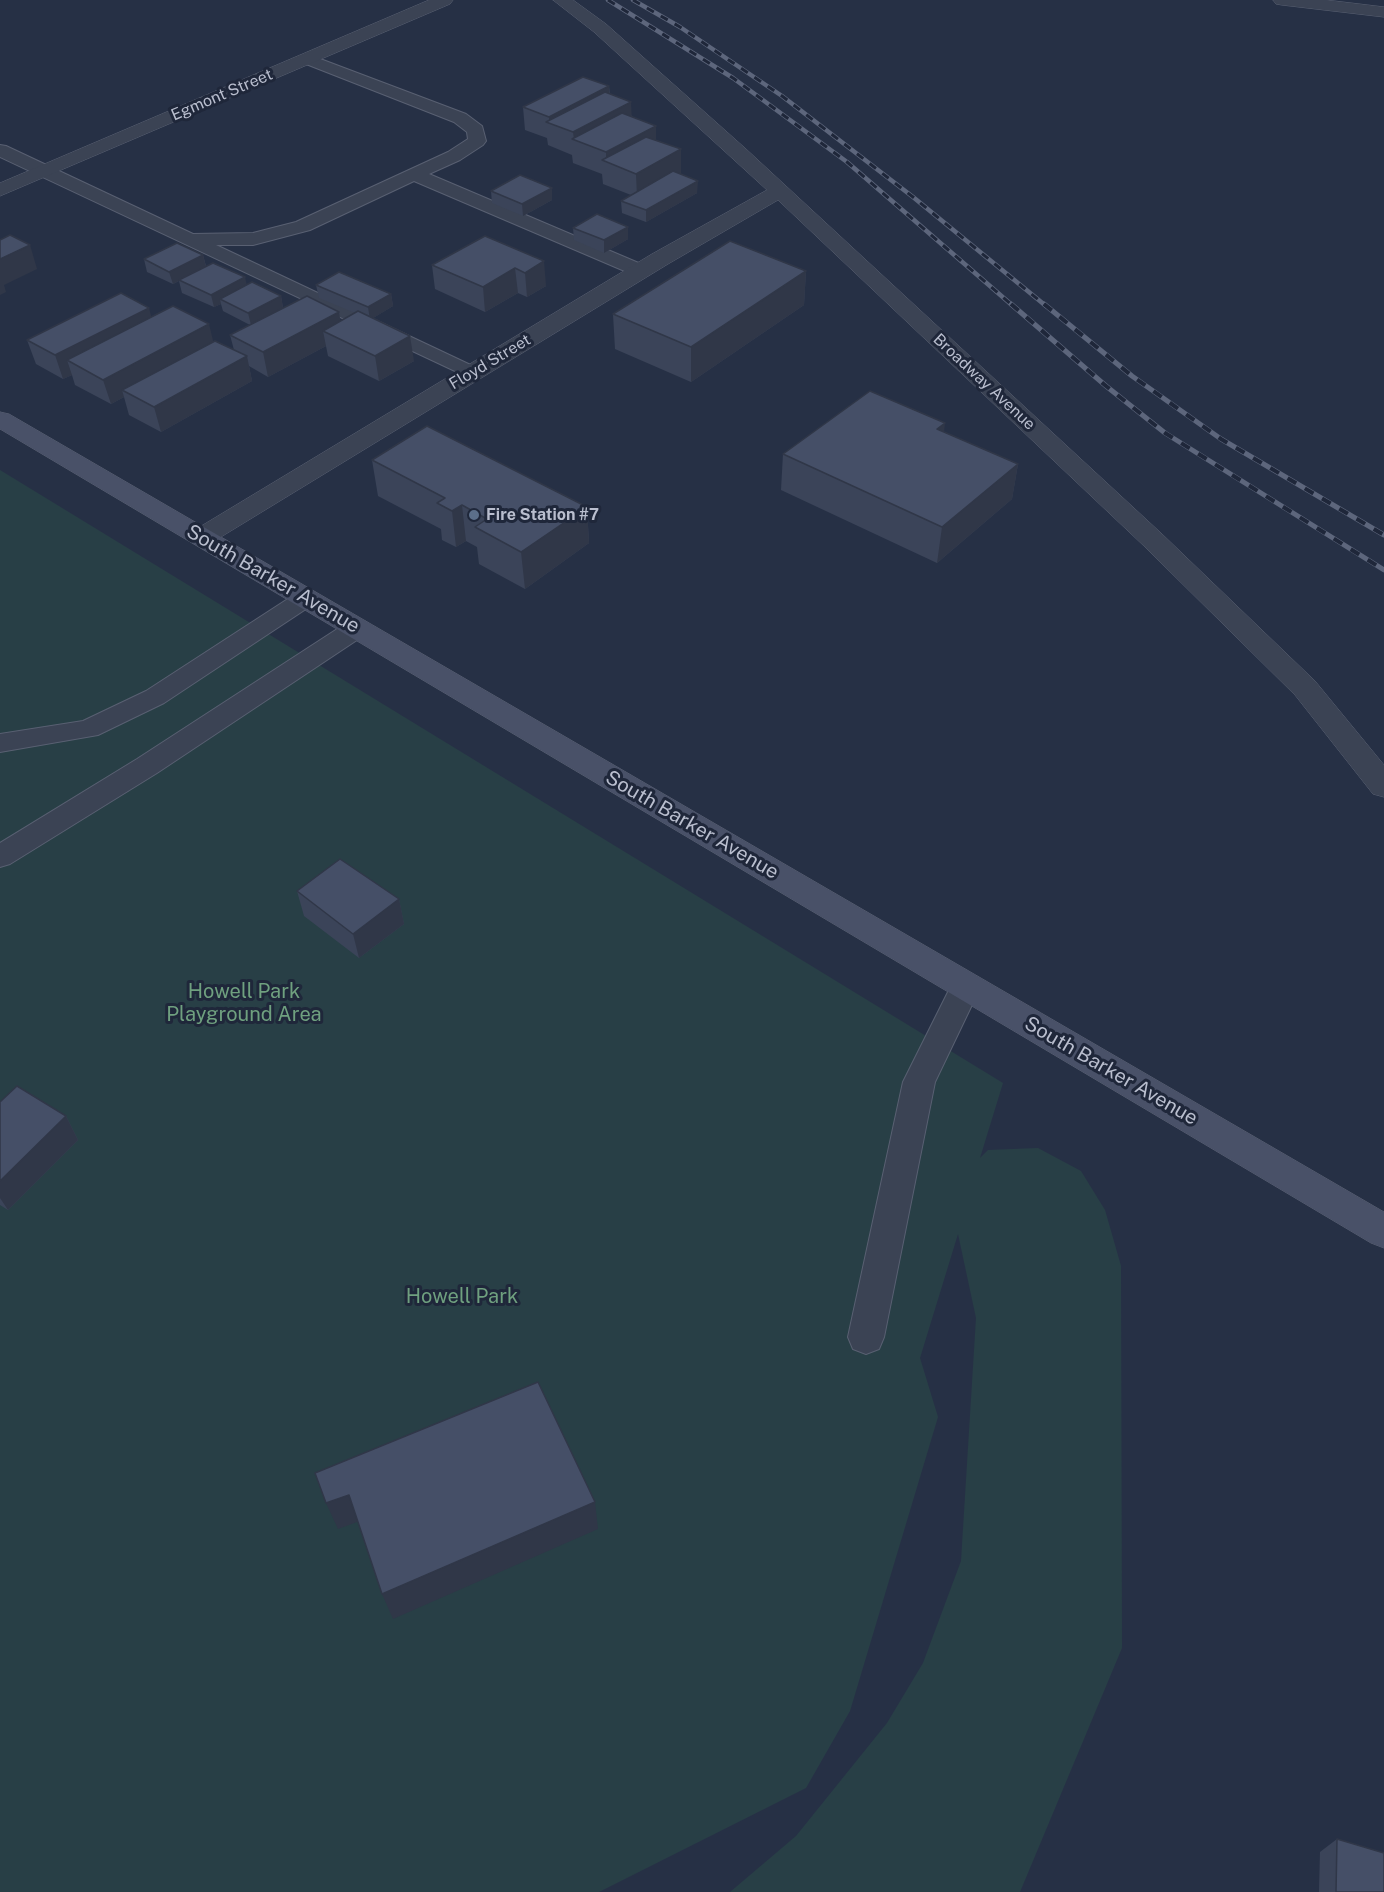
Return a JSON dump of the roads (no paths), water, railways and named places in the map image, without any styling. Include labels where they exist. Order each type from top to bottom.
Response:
[{"type":"main road","name":"South Barker Avenue","points":[[0,419],[1384,1231]]},
{"type":"street","name":"Egmont Street","points":[[0,190],[444,0]]},
{"type":"street","name":"Broadway Avenue","points":[[562,0],[600,28],[779,191],[1153,540],[1305,688],[1384,786]]},
{"type":"street","points":[[1282,0],[1384,12]]},
{"type":"street","name":"Floyd Street","points":[[202,537],[641,271],[779,191]]},
{"type":"lane","points":[[188,239],[253,239],[303,226],[454,156],[477,141],[476,130],[460,118],[307,59]]},
{"type":"lane","points":[[0,150],[472,373]]},
{"type":"lane","points":[[415,175],[641,271]]},
{"type":"lane","points":[[0,742],[89,729],[155,697],[306,598]]},
{"type":"lane","points":[[0,857],[147,766],[357,628]]},
{"type":"lane","points":[[866,1337],[919,1082],[966,986]]},
{"type":"railway","points":[[608,0],[733,78],[847,162],[1013,306]]},
{"type":"railway","points":[[633,0],[680,27],[782,96],[913,197],[1046,306]]},
{"type":"railway","points":[[1011,304],[1106,386],[1165,433],[1384,570]]},
{"type":"railway","points":[[1044,304],[1132,376],[1221,439],[1384,535]]},
{"type":"place","name":"Fire Station #7","points":[[474,515]]},
{"type":"park label","name":"Howell Park Playground Area","points":[[244,1004]]},
{"type":"park label","name":"Howell Park","points":[[462,1297]]}]
